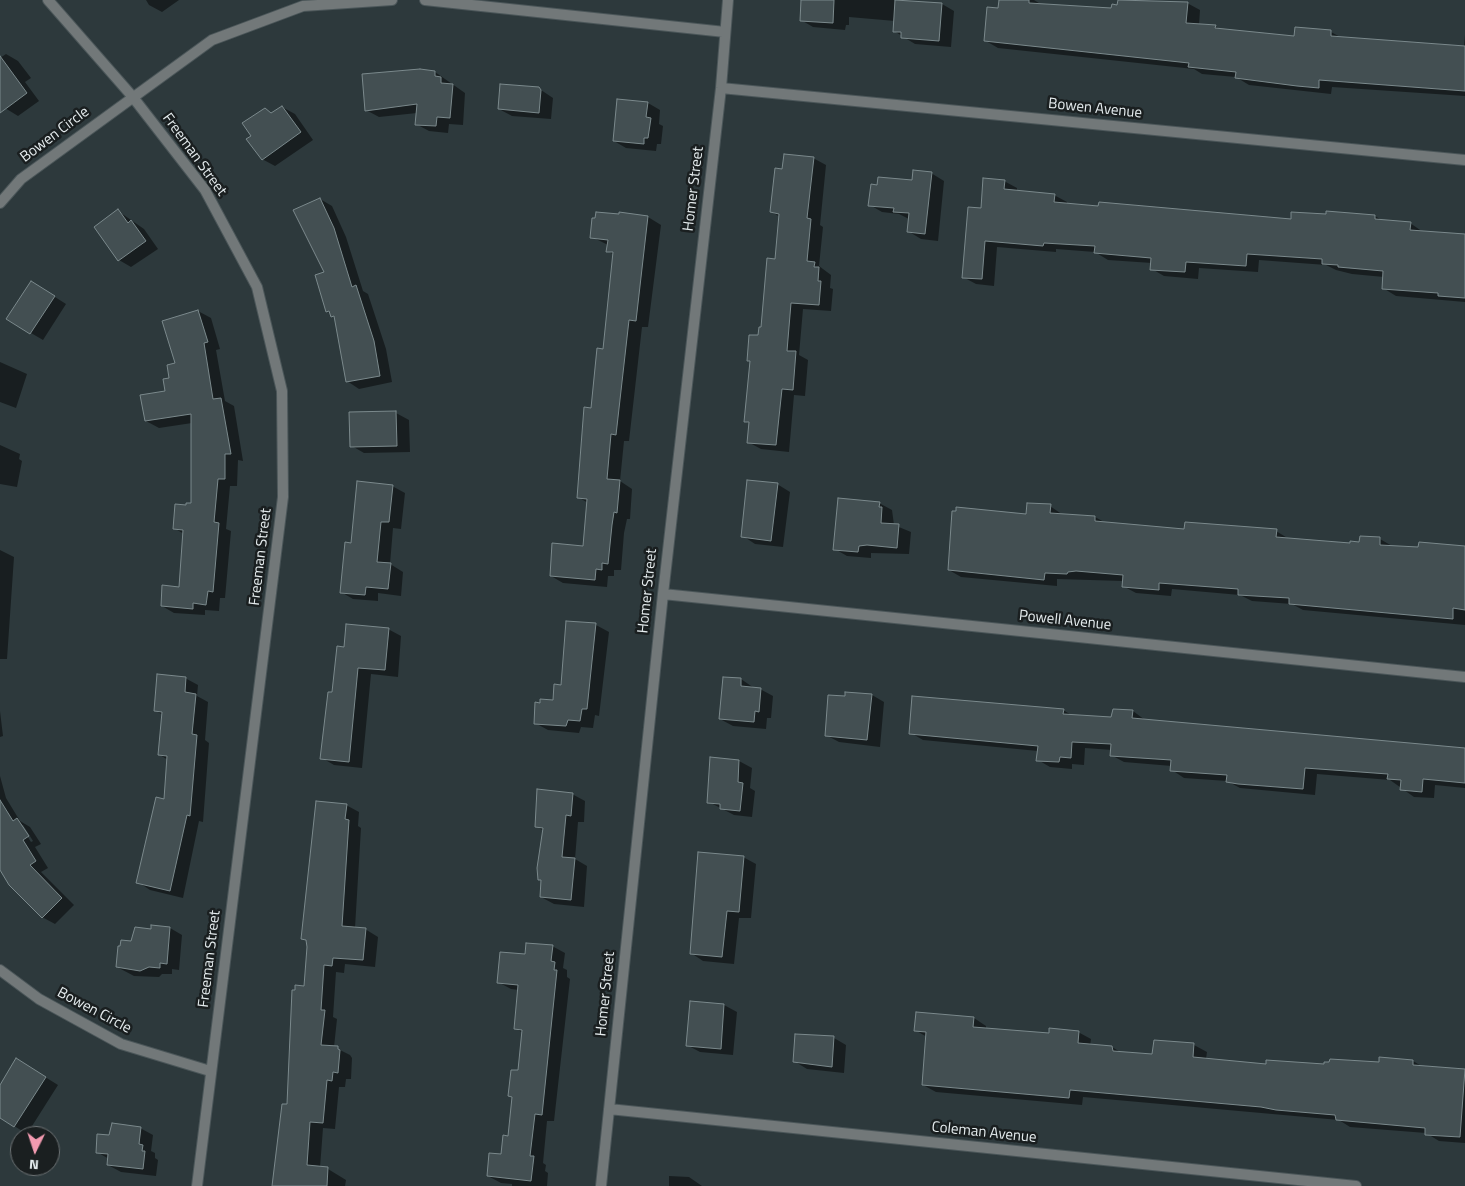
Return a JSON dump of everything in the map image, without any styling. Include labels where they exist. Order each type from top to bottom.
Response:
[{"type":"street","name":"Freeman Street","points":[[48,0],[132,96],[205,190],[257,287],[282,391],[284,497],[210,1071],[198,1186]]},
{"type":"street","points":[[132,96],[212,40],[303,6],[392,0]]},
{"type":"street","points":[[425,0],[725,32]]},
{"type":"street","name":"Homer Street","points":[[601,1186],[663,594],[721,88],[728,0]]},
{"type":"street","name":"Bowen Avenue","points":[[721,88],[1465,160]]},
{"type":"street","name":"Bowen Circle","points":[[0,203],[21,179],[132,96]]},
{"type":"street","name":"Powell Avenue","points":[[663,594],[1465,677]]},
{"type":"street","name":"Bowen Circle","points":[[0,970],[39,999],[121,1044],[210,1071]]},
{"type":"street","name":"Coleman Avenue","points":[[609,1109],[1356,1186]]},
{"type":"building","points":[[801,0],[834,0],[833,23],[800,21]]},
{"type":"building","points":[[895,0],[942,3],[939,41],[901,38],[901,32],[893,32]]},
{"type":"building","points":[[999,0],[1029,0],[1029,3],[1111,8],[1112,4],[1117,5],[1118,0],[1188,2],[1186,23],[1216,25],[1215,28],[1294,36],[1295,27],[1331,30],[1331,36],[1465,46],[1465,91],[1319,80],[1319,88],[1297,86],[1235,78],[1236,72],[1188,67],[1189,63],[984,41],[987,7],[998,8]]},
{"type":"building","points":[[0,56],[27,93],[0,113]]},
{"type":"building","points":[[420,69],[435,71],[435,76],[441,77],[441,83],[453,84],[450,118],[437,117],[436,126],[415,125],[417,104],[365,111],[362,74]]},
{"type":"building","points":[[500,84],[539,87],[541,90],[539,113],[498,109]]},
{"type":"building","points":[[617,99],[648,102],[646,117],[651,118],[648,138],[644,138],[644,144],[613,141]]},
{"type":"building","points":[[282,106],[301,132],[262,160],[246,139],[251,136],[242,123],[265,108],[271,113]]},
{"type":"building","points":[[784,154],[814,157],[807,218],[811,219],[807,261],[815,262],[814,267],[819,267],[818,281],[821,281],[819,305],[791,303],[787,351],[796,351],[793,390],[782,389],[776,445],[747,443],[749,422],[744,422],[750,361],[747,361],[749,335],[758,335],[759,327],[761,327],[767,258],[775,259],[779,214],[770,212],[775,168],[782,169]]},
{"type":"building","points":[[913,170],[932,172],[925,234],[907,232],[909,213],[893,212],[894,208],[868,206],[871,184],[877,185],[878,177],[912,180]]},
{"type":"building","points":[[983,178],[1005,180],[1004,189],[1055,194],[1054,202],[1098,206],[1099,202],[1291,219],[1291,212],[1326,214],[1326,211],[1375,215],[1375,219],[1411,222],[1410,230],[1465,234],[1465,298],[1438,296],[1438,293],[1382,289],[1383,271],[1322,264],[1322,259],[1247,254],[1246,266],[1186,262],[1185,272],[1150,270],[1151,258],[1094,253],[1095,246],[1044,243],[1043,246],[985,241],[982,279],[962,278],[968,207],[981,208]]},
{"type":"building","points":[[320,198],[334,228],[352,287],[356,285],[374,341],[380,376],[346,382],[334,316],[331,317],[329,311],[326,312],[315,275],[324,272],[293,210]]},
{"type":"building","points":[[118,209],[128,223],[131,220],[146,241],[118,261],[94,227]]},
{"type":"building","points":[[596,212],[619,214],[619,212],[648,216],[636,321],[629,320],[616,435],[611,434],[607,479],[620,480],[617,513],[614,512],[608,564],[602,563],[602,570],[596,569],[595,580],[550,576],[552,543],[583,546],[587,499],[577,498],[584,407],[591,408],[597,348],[603,349],[613,252],[606,252],[608,240],[590,238],[592,218],[595,218]]},
{"type":"building","points":[[31,281],[55,296],[30,334],[6,319]]},
{"type":"building","points":[[198,310],[208,342],[204,343],[213,399],[221,398],[231,454],[225,454],[225,479],[218,479],[214,522],[219,523],[213,592],[208,591],[206,605],[193,603],[193,609],[161,606],[162,585],[179,587],[183,530],[173,529],[175,504],[186,505],[186,503],[191,503],[191,414],[145,421],[140,395],[165,391],[163,379],[169,378],[167,365],[175,363],[162,321]]},
{"type":"building","points":[[396,411],[397,446],[350,447],[349,412]]},
{"type":"building","points":[[747,480],[778,483],[771,541],[741,537]]},
{"type":"building","points":[[357,481],[393,485],[389,522],[381,522],[377,562],[391,563],[388,589],[366,587],[365,595],[340,593],[345,542],[351,543]]},
{"type":"building","points":[[838,498],[880,502],[879,507],[882,507],[881,523],[899,524],[897,548],[867,545],[859,546],[858,552],[833,550]]},
{"type":"building","points":[[1027,503],[1051,504],[1050,513],[1095,516],[1095,521],[1184,529],[1185,522],[1277,529],[1276,537],[1350,543],[1350,541],[1359,542],[1360,536],[1380,537],[1380,545],[1418,547],[1419,542],[1465,546],[1465,610],[1453,608],[1453,619],[1289,604],[1289,598],[1238,595],[1238,589],[1159,583],[1159,590],[1122,587],[1123,575],[1076,571],[1068,572],[1067,574],[1045,573],[1044,580],[948,570],[952,511],[956,511],[956,507],[1026,514]]},
{"type":"building","points":[[566,621],[596,623],[587,709],[582,709],[580,721],[568,720],[566,726],[534,724],[535,702],[540,703],[540,699],[553,700],[554,684],[561,685]]},
{"type":"building","points":[[346,624],[389,628],[385,670],[358,668],[349,762],[320,759],[328,692],[332,692],[337,646],[344,647]]},
{"type":"building","points":[[157,674],[186,677],[185,692],[196,694],[192,734],[197,735],[190,816],[187,815],[170,891],[136,883],[156,797],[164,799],[167,756],[158,755],[162,712],[154,711]]},
{"type":"building","points":[[723,677],[741,678],[741,686],[761,688],[759,712],[755,711],[754,722],[719,719]]},
{"type":"building","points":[[845,692],[872,694],[867,740],[825,736],[828,695],[845,696]]},
{"type":"building","points":[[912,696],[1064,709],[1063,714],[1111,717],[1113,709],[1133,710],[1132,718],[1465,748],[1465,783],[1423,779],[1422,792],[1400,790],[1401,780],[1387,779],[1388,774],[1305,768],[1303,789],[1238,784],[1226,782],[1227,775],[1170,771],[1171,760],[1110,756],[1111,744],[1072,742],[1071,758],[1060,757],[1059,762],[1036,761],[1038,746],[909,734]]},
{"type":"building","points":[[710,757],[739,760],[738,782],[743,783],[740,811],[720,809],[720,804],[707,803]]},
{"type":"building","points":[[537,789],[573,793],[571,816],[566,815],[562,857],[575,858],[571,900],[540,897],[541,880],[538,880],[537,868],[543,828],[535,827]]},
{"type":"building","points":[[0,800],[13,821],[17,818],[29,836],[23,840],[36,861],[30,865],[62,898],[42,918],[9,885],[0,870]]},
{"type":"building","points":[[316,801],[347,804],[345,819],[349,820],[342,926],[366,928],[363,960],[333,958],[332,966],[324,965],[321,1010],[325,1010],[321,1045],[338,1046],[340,1050],[338,1073],[333,1072],[332,1081],[327,1080],[323,1123],[310,1122],[307,1165],[328,1167],[327,1186],[272,1186],[282,1104],[287,1104],[292,990],[295,990],[295,985],[304,986],[307,947],[306,940],[301,939]]},
{"type":"building","points":[[698,852],[744,856],[739,912],[727,911],[722,957],[690,954]]},
{"type":"building","points":[[151,925],[170,927],[167,964],[160,963],[160,968],[149,967],[140,971],[116,967],[118,946],[120,946],[121,940],[131,941],[135,927],[151,929]]},
{"type":"building","points":[[526,943],[553,945],[551,961],[555,962],[554,970],[557,970],[542,1115],[535,1114],[530,1156],[534,1156],[531,1181],[487,1176],[489,1153],[501,1154],[503,1135],[508,1136],[512,1097],[508,1096],[511,1070],[518,1070],[522,1030],[514,1029],[518,985],[497,983],[500,952],[525,954]]},
{"type":"building","points":[[690,1001],[724,1004],[721,1049],[686,1046]]},
{"type":"building","points":[[916,1012],[974,1017],[973,1027],[1049,1033],[1049,1028],[1079,1031],[1078,1043],[1112,1046],[1113,1051],[1152,1054],[1154,1040],[1194,1043],[1193,1057],[1266,1064],[1266,1060],[1324,1064],[1324,1062],[1329,1062],[1330,1059],[1379,1062],[1379,1057],[1413,1060],[1413,1065],[1465,1069],[1460,1137],[1425,1135],[1425,1128],[1336,1120],[1335,1115],[1261,1107],[1070,1090],[1069,1098],[922,1085],[926,1032],[914,1031]]},
{"type":"building","points":[[795,1034],[834,1036],[832,1067],[793,1062]]},
{"type":"building","points":[[16,1058],[46,1077],[15,1126],[0,1118],[0,1085]]},
{"type":"building","points":[[112,1123],[141,1127],[139,1144],[143,1145],[142,1151],[145,1151],[143,1169],[107,1165],[108,1154],[96,1153],[97,1134],[109,1135]]}]
